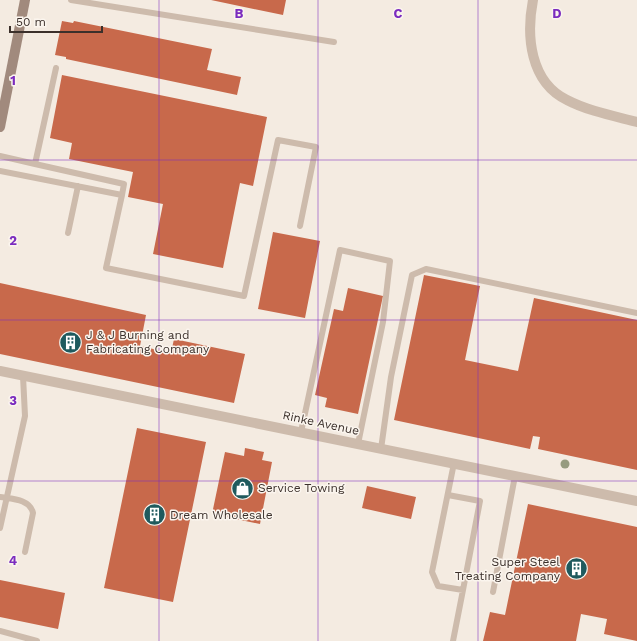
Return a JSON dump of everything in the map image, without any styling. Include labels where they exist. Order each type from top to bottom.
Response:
[{"type":"main road","points":[[0,127],[25,0]]},
{"type":"street","points":[[533,0],[530,16],[530,44],[536,66],[546,83],[565,100],[590,110],[637,122]]},
{"type":"street","name":"Rinke Avenue","points":[[0,371],[637,500]]},
{"type":"lane","points":[[71,0],[334,42]]},
{"type":"lane","points":[[35,164],[56,68]]},
{"type":"lane","points":[[0,156],[124,184],[106,268],[244,296],[278,140],[316,147],[300,226]]},
{"type":"lane","points":[[0,171],[122,195]]},
{"type":"lane","points":[[68,233],[78,186]]},
{"type":"lane","points":[[301,432],[340,250],[390,261],[383,322],[358,444]]},
{"type":"lane","points":[[381,449],[391,377],[412,275],[426,269],[637,313]]},
{"type":"lane","points":[[0,528],[3,497],[25,416],[23,376]]},
{"type":"lane","points":[[454,463],[432,572],[438,586],[463,590]]},
{"type":"lane","points":[[493,592],[516,476]]},
{"type":"lane","points":[[448,495],[480,501],[453,640]]},
{"type":"lane","points":[[3,497],[26,503],[32,507],[33,513],[25,552]]},
{"type":"lane","points":[[0,631],[37,641]]},
{"type":"building","points":[[211,0],[286,0],[283,15]]},
{"type":"building","points":[[62,21],[73,23],[74,21],[212,49],[207,70],[241,77],[237,95],[66,59],[66,57],[55,55]]},
{"type":"building","points":[[62,75],[267,117],[253,186],[240,183],[223,268],[153,254],[163,204],[128,197],[133,172],[69,159],[72,143],[50,138]]},
{"type":"building","points":[[273,232],[320,241],[305,318],[258,309]]},
{"type":"building","points":[[424,275],[480,286],[465,360],[518,371],[534,298],[637,320],[637,470],[538,449],[540,437],[533,436],[530,449],[394,420]]},
{"type":"building","name":"J & J Burning and Fabricating Company","points":[[0,283],[146,315],[140,346],[171,353],[174,339],[245,354],[234,403],[0,354]]},
{"type":"building","points":[[348,288],[383,296],[358,414],[325,407],[327,398],[315,395],[334,309],[343,311]]},
{"type":"building","name":"Dream Wholesale","points":[[137,428],[206,442],[173,602],[104,588]]},
{"type":"building","name":"Service Towing","points":[[245,448],[264,452],[262,460],[272,462],[260,524],[212,514],[225,452],[244,456]]},
{"type":"building","points":[[367,486],[416,497],[411,519],[362,508]]},
{"type":"building","name":"Super Steel Treating Company","points":[[528,504],[637,527],[637,641],[604,634],[607,619],[581,614],[576,641],[483,641],[490,612],[505,615]]},
{"type":"building","points":[[0,580],[65,593],[58,629],[0,617]]},
{"type":"place","name":"J & J Burning and Fabricating Company","points":[[70,342]]},
{"type":"place","name":"Service Towing","points":[[242,488]]},
{"type":"place","name":"Dream Wholesale","points":[[155,515]]},
{"type":"place","name":"Super Steel Treating Company","points":[[576,569]]}]
